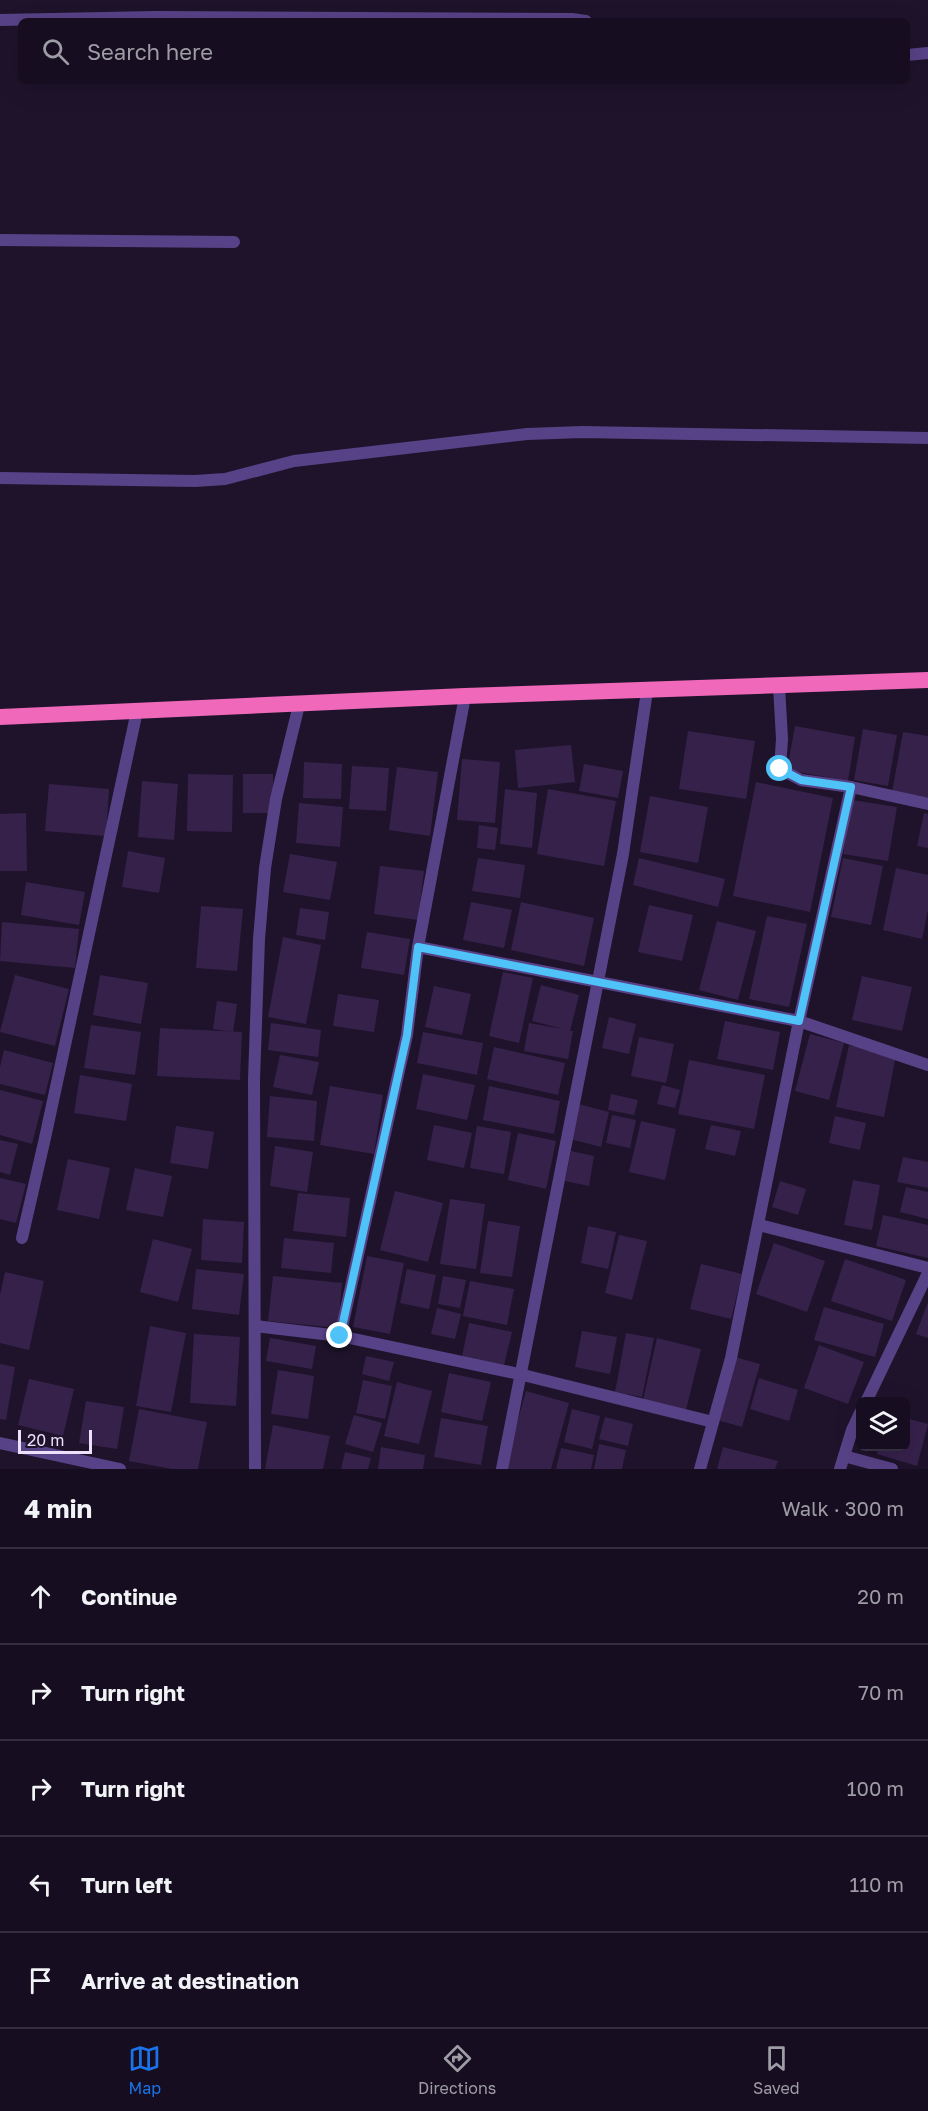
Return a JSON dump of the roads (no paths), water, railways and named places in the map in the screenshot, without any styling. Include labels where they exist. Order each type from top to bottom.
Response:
[{"type":"highway","points":[[0,717],[465,696],[928,680]]},
{"type":"street","points":[[112,18],[370,18]]},
{"type":"street","points":[[0,20],[18,20]]},
{"type":"street","points":[[910,55],[928,53]]},
{"type":"street","points":[[0,240],[234,242]]},
{"type":"street","points":[[0,478],[195,481],[225,478],[294,461],[527,434],[582,432],[928,438]]},
{"type":"street","points":[[779,686],[782,739],[780,769],[801,780],[851,787],[928,804]]},
{"type":"street","points":[[502,1469],[623,854],[647,691]]},
{"type":"street","points":[[340,1336],[407,1035],[418,947],[465,696]]},
{"type":"street","points":[[255,1469],[254,1079],[259,939],[276,799],[299,705]]},
{"type":"street","points":[[22,1238],[138,711]]},
{"type":"street","points":[[700,1469],[731,1358],[799,1021],[851,787]]},
{"type":"street","points":[[418,947],[799,1021],[928,1065]]},
{"type":"street","points":[[759,1225],[928,1268]]},
{"type":"street","points":[[868,1397],[928,1274]]},
{"type":"street","points":[[255,1326],[340,1336],[519,1374],[714,1422]]},
{"type":"street","points":[[840,1469],[856,1422]]},
{"type":"street","points":[[0,1443],[120,1469]]},
{"type":"street","points":[[844,1456],[892,1469]]}]
